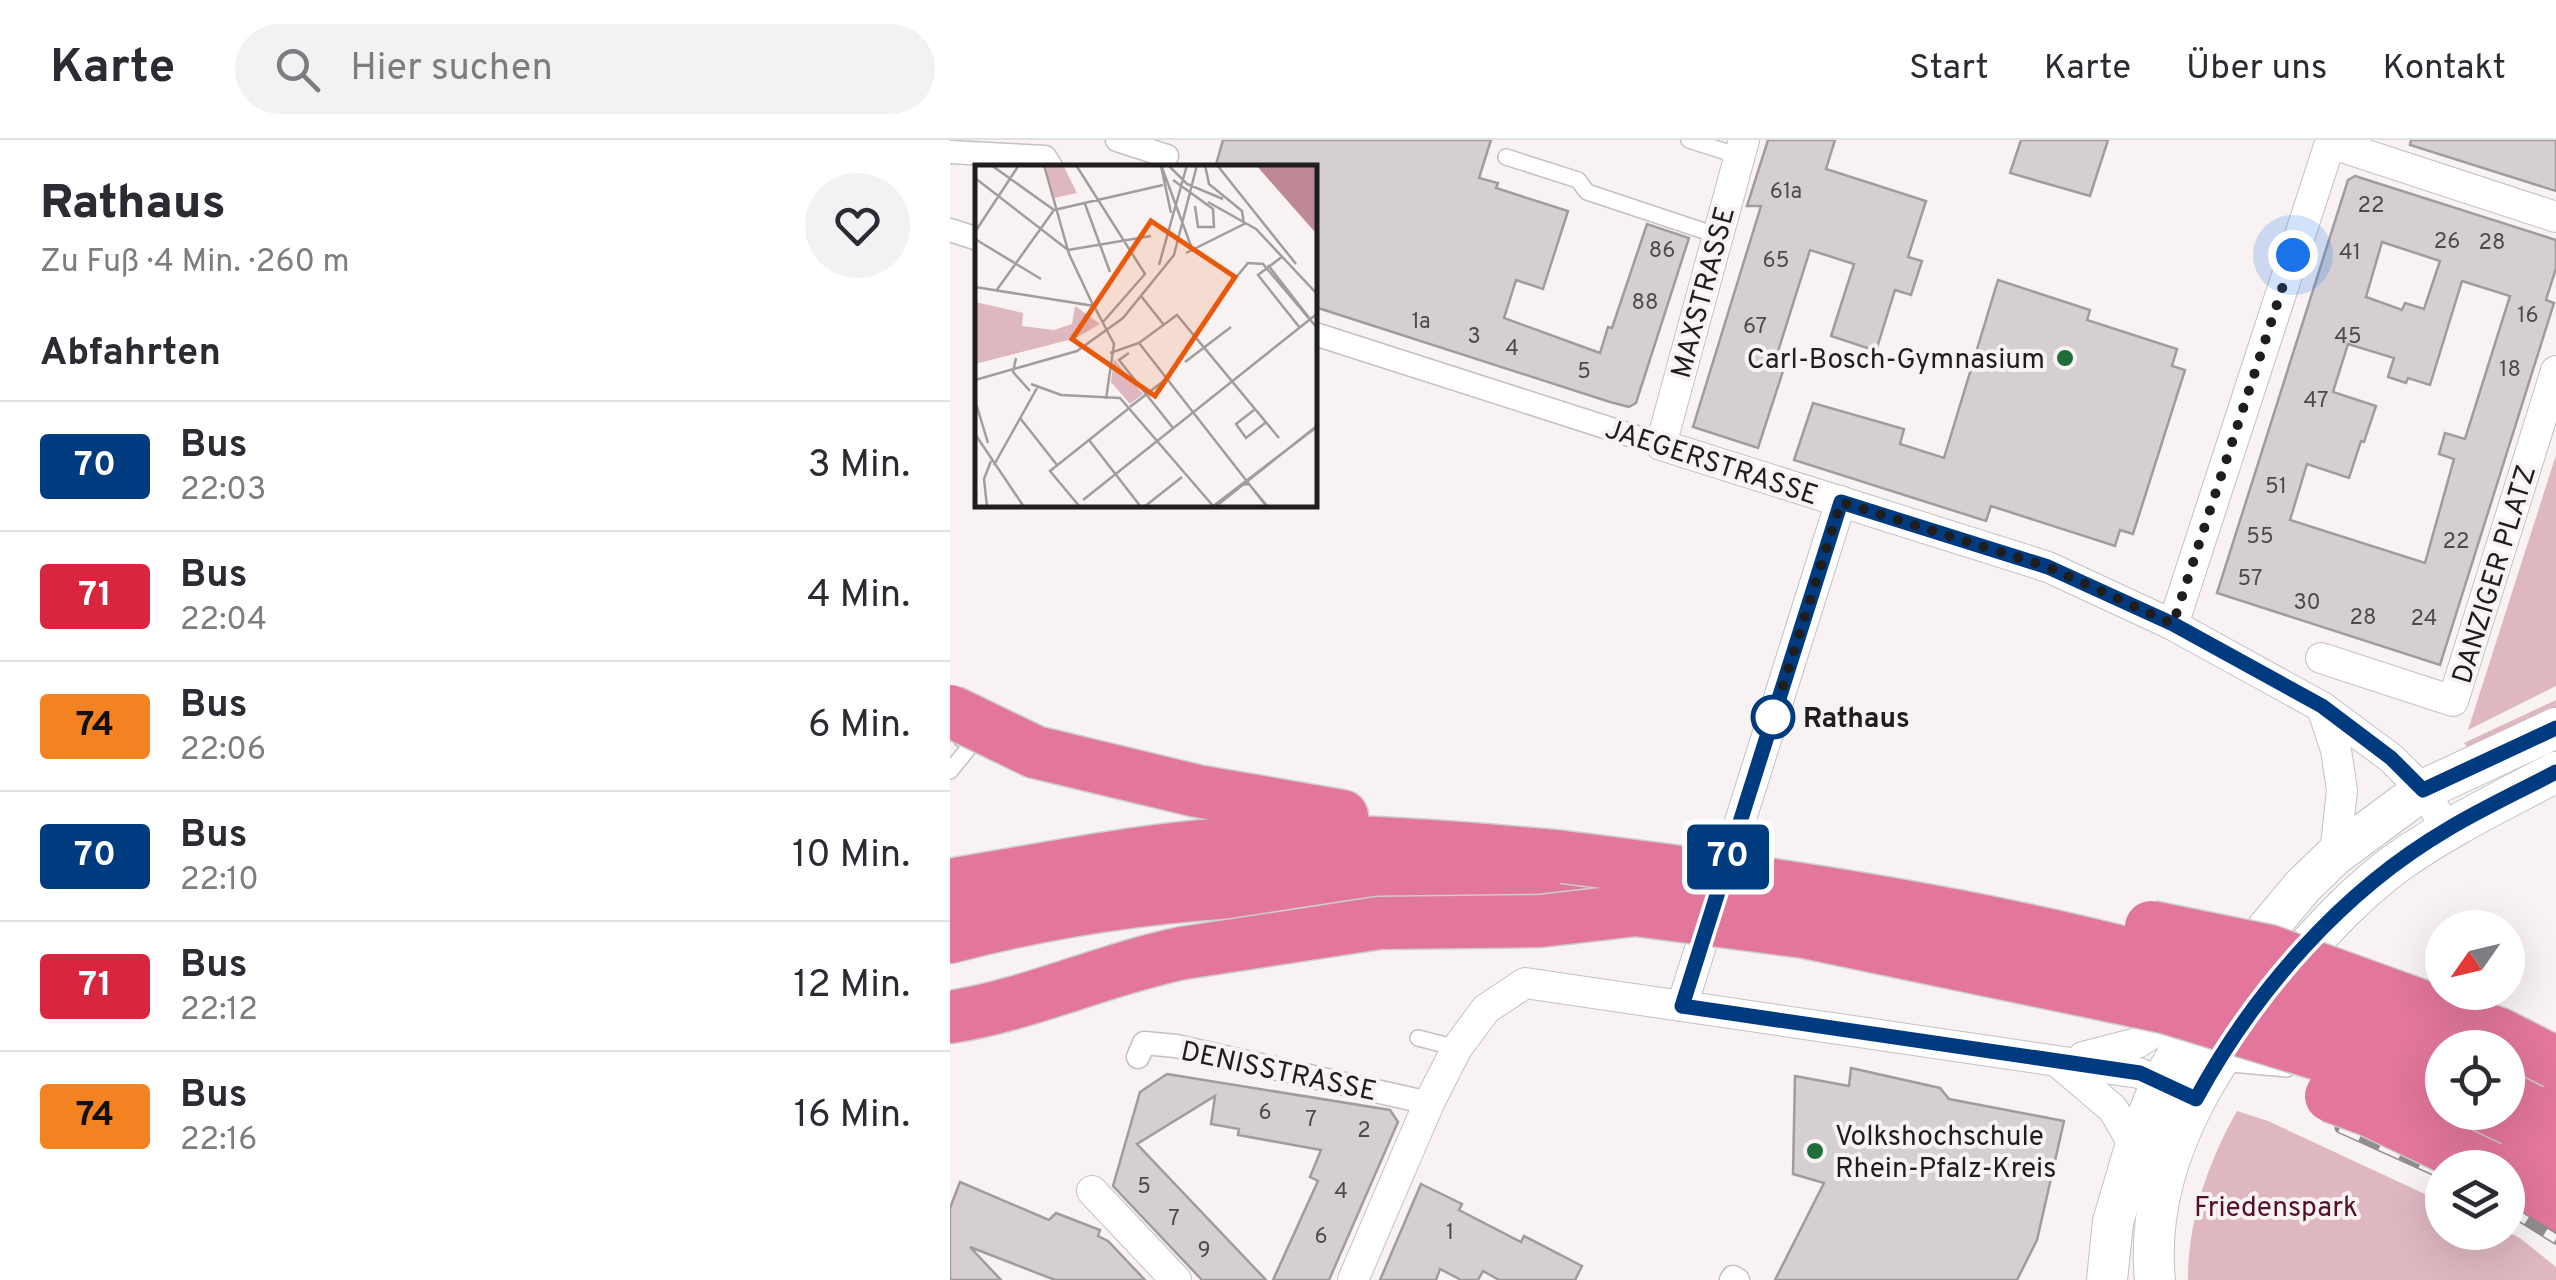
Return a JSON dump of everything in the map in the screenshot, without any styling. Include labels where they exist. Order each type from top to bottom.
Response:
[{"type":"highway","points":[[950,711],[1035,752]]},
{"type":"highway","points":[[950,734],[1307,813],[1436,826],[1531,841],[1562,858]]},
{"type":"highway","points":[[950,886],[1128,856],[1242,844],[1320,842],[1562,858],[1898,903],[2042,933],[2261,990],[2366,1025],[2425,1050]]},
{"type":"highway","points":[[1898,903],[1936,884],[2269,951],[2499,1034],[2556,1063]]},
{"type":"highway","points":[[950,937],[1018,920],[1132,900],[1254,890],[1366,888],[1489,894],[1805,932],[2018,975],[2164,1007],[2252,1032],[2338,1060],[2425,1095]]},
{"type":"highway","points":[[962,1021],[1142,961],[1309,932],[1378,922],[1540,922],[1636,910]]},
{"type":"highway","points":[[2018,975],[2116,1023],[2263,1070],[2369,1110],[2452,1150]]},
{"type":"highway","points":[[2525,1096],[2556,1113]]},
{"type":"highway","points":[[2497,1130],[2556,1162]]},
{"type":"highway","points":[[2525,1189],[2556,1208]]},
{"type":"street","points":[[1117,140],[1167,154]]},
{"type":"street","points":[[2173,624],[2330,142],[2556,216]]},
{"type":"street","points":[[950,152],[1014,148],[1045,156],[1050,165]]},
{"type":"street","name":"MAXSTRASSE","points":[[1661,445],[1742,148]]},
{"type":"street","points":[[950,230],[975,238]]},
{"type":"street","name":"JAEGERSTRASSE","points":[[1318,335],[2048,567],[2173,624],[2322,706],[2391,758],[2423,790],[2447,829]]},
{"type":"street","name":"DANZIGER PLATZ","points":[[2321,658],[2452,701],[2556,372]]},
{"type":"street","points":[[1682,1006],[1841,502]]},
{"type":"street","points":[[2322,706],[2336,750],[2342,790],[2336,854]]},
{"type":"street","points":[[2056,1062],[2109,1053],[2138,1043],[2213,994],[2302,888],[2336,854],[2423,790],[2556,728]]},
{"type":"street","points":[[2107,1280],[2114,1222],[2135,1146],[2179,1091],[2216,1062],[2250,1012],[2335,915],[2395,864],[2447,829],[2556,772]]},
{"type":"street","points":[[1353,1280],[1456,1048],[1486,1009],[1525,982],[2140,1073],[2179,1091]]},
{"type":"street","points":[[2155,1280],[2154,1222],[2179,1091],[2213,994]]},
{"type":"street","name":"DENISSTRASSE","points":[[1138,1057],[1144,1043],[1176,1046],[1429,1103]]},
{"type":"street","points":[[2056,1062],[2113,1109],[2135,1146]]},
{"type":"street","points":[[1092,1191],[1176,1280]]},
{"type":"lane","points":[[1689,140],[1742,148]]},
{"type":"lane","points":[[1506,156],[1578,180],[1587,192],[1716,234]]},
{"type":"lane","points":[[950,734],[972,744],[950,770]]},
{"type":"lane","points":[[1418,1038],[1456,1048]]},
{"type":"lane","points":[[2216,1062],[2298,1070]]},
{"type":"lane","points":[[2333,1076],[2378,1081]]},
{"type":"green space","points":[[2556,455],[2556,686],[2468,730]]},
{"type":"green space","points":[[2556,700],[2556,716],[2472,753],[2464,743]]},
{"type":"green space","name":"Friedenspark","points":[[2237,1111],[2268,1121],[2425,1194],[2425,1250],[2525,1250],[2525,1242],[2556,1267],[2556,1280],[2188,1280],[2196,1214],[2217,1150]]},
{"type":"building","points":[[1223,140],[1491,140],[1479,178],[1498,183],[1496,188],[1568,211],[1543,289],[1516,280],[1504,318],[1600,353],[1647,224],[1689,238],[1636,403],[1629,407],[1610,402],[1318,308],[1318,165],[1216,165]]},
{"type":"building","points":[[1768,140],[1835,140],[1826,169],[1926,201],[1908,257],[1922,261],[1911,295],[1895,290],[1876,351],[1831,336],[1854,264],[1810,250],[1774,364],[1784,368],[1758,448],[1693,427],[1761,206],[1747,206]]},
{"type":"building","points":[[2021,140],[2108,140],[2090,196],[2010,173]]},
{"type":"building","points":[[2411,140],[2556,140],[2556,191],[2410,145]]},
{"type":"building","points":[[2355,176],[2556,240],[2556,268],[2546,300],[2554,303],[2440,665],[2217,593],[2348,180]],"holes":[[[2382,242],[2440,261],[2424,309],[2405,303],[2402,310],[2366,297]],[[2462,281],[2510,296],[2465,439],[2445,433],[2439,454],[2454,459],[2425,563],[2290,520],[2307,464],[2349,478],[2376,406],[2333,392],[2348,344],[2394,358],[2388,377],[2430,385]]]},
{"type":"building","points":[[1998,280],[2090,310],[2087,320],[2177,349],[2172,366],[2185,370],[2133,534],[2120,530],[2115,546],[1991,506],[1986,521],[1794,460],[1813,403],[1904,429],[1900,444],[1944,458]]},
{"type":"building","points":[[1851,1068],[1940,1088],[1949,1099],[2064,1121],[2037,1240],[2017,1280],[1775,1280],[1824,1183],[1793,1174],[1795,1076],[1849,1086]]},
{"type":"building","points":[[1167,1074],[1390,1110],[1398,1122],[1329,1280],[1273,1280],[1318,1181],[1310,1177],[1321,1150],[1238,1135],[1239,1129],[1211,1124],[1215,1096],[1137,1144],[1266,1280],[1202,1280],[1113,1186],[1140,1092]]},
{"type":"building","points":[[960,1182],[1049,1220],[1056,1213],[1100,1230],[1098,1236],[1108,1241],[1145,1280],[1055,1280],[970,1247],[1001,1280],[950,1280],[950,1208]]},
{"type":"building","points":[[1421,1184],[1462,1204],[1459,1210],[1521,1242],[1524,1236],[1582,1266],[1575,1280],[1499,1280],[1483,1271],[1478,1280],[1461,1280],[1440,1269],[1436,1280],[1380,1280]]},
{"type":"railway","points":[[2340,1128],[2425,1166]]},
{"type":"railway","points":[[2525,1220],[2556,1239]]},
{"type":"bus line","name":"70","points":[[2556,728],[2423,790],[2391,758],[2322,706],[2173,624],[2048,567],[1841,502],[1682,1006],[2140,1073],[2196,1099],[2250,1012],[2335,915],[2395,864],[2447,829],[2556,772]]},
{"type":"place","name":"Carl-Bosch-Gymnasium","points":[[2065,358]]},
{"type":"place","name":"Rathaus","points":[[1773,717]]},
{"type":"place","name":"Volkshochschule Rhein-Pfalz-Kreis","points":[[1815,1151]]},
{"type":"route","points":[[1773,717],[1770,727],[1841,502],[2048,567],[2173,624],[2293,255]]}]
